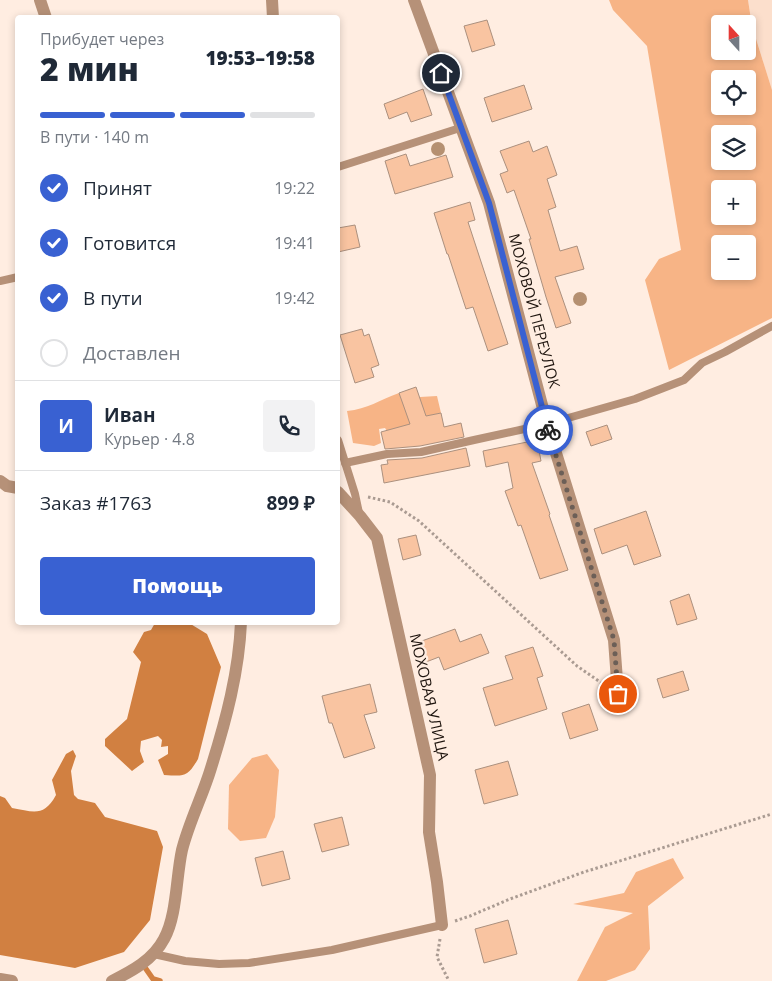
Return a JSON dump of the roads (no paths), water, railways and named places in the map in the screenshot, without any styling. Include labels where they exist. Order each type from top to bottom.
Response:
[{"type":"street","points":[[40,0],[45,15]]},
{"type":"street","points":[[272,0],[273,15]]},
{"type":"street","name":"МОХОВОЙ ПЕРЕУЛОК","points":[[414,0],[489,203],[546,424],[614,640],[618,694]]},
{"type":"street","points":[[0,482],[15,487]]},
{"type":"street","name":"МОХОВАЯ УЛИЦА","points":[[340,494],[377,538],[430,775],[429,832],[442,924]]},
{"type":"street","points":[[112,981],[134,971],[154,954],[165,939],[171,922],[177,876],[185,842],[212,768],[232,694],[240,649],[241,625]]},
{"type":"street","points":[[0,979],[12,981]]},
{"type":"lane","points":[[340,166],[460,128]]},
{"type":"lane","points":[[0,281],[15,278]]},
{"type":"lane","points":[[345,463],[386,454],[422,452],[546,424],[635,399],[684,380],[702,363],[772,326]]},
{"type":"lane","points":[[340,447],[360,516]]},
{"type":"lane","points":[[154,954],[194,962],[219,964],[249,962],[332,950],[442,924]]},
{"type":"waterway","points":[[146,969],[153,979],[160,981]]}]
